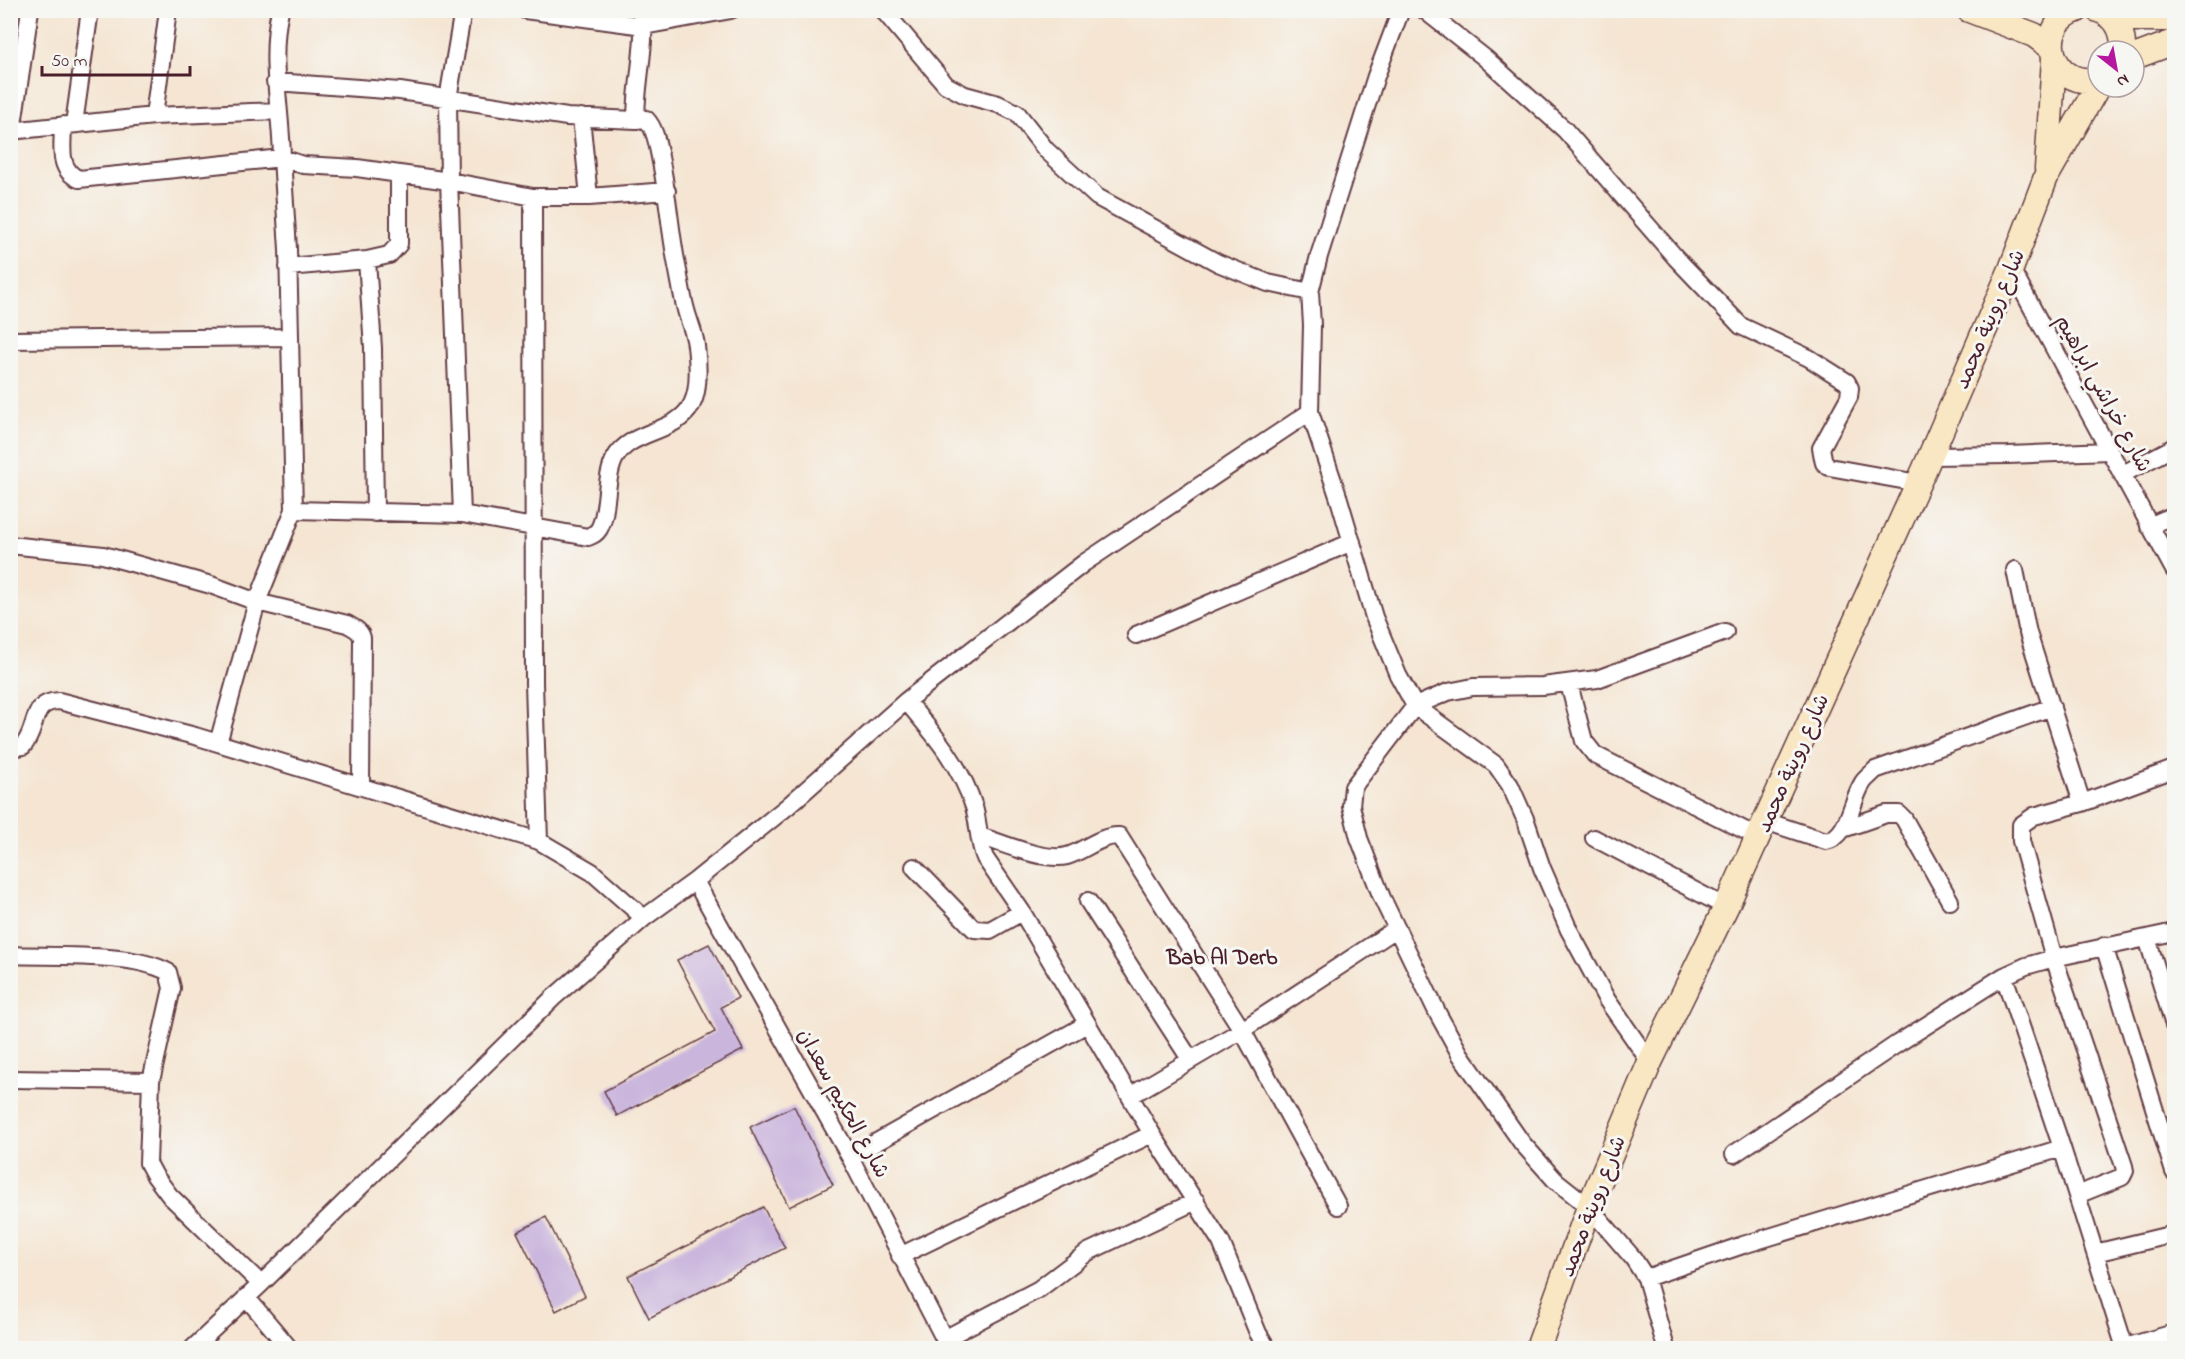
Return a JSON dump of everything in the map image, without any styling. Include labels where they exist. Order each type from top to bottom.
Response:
[{"type":"main road","points":[[1970,10],[2034,35],[2053,53],[2060,68],[2079,80],[2086,80]]},
{"type":"main road","points":[[2046,177],[2052,36],[2056,26],[2071,11]]},
{"type":"main road","points":[[2106,15],[2175,19]]},
{"type":"main road","points":[[2106,15],[2120,29],[2123,39]]},
{"type":"main road","points":[[2146,53],[2175,42]]},
{"type":"main road","points":[[2046,177],[2091,99]]},
{"type":"main road","name":"شارع روينة محمد","points":[[1538,1348],[1589,1207],[1650,1062],[1726,908],[1918,483],[2011,269],[2046,177]]},
{"type":"street","points":[[30,10],[11,131],[154,116],[279,111]]},
{"type":"street","points":[[90,10],[62,158],[69,174],[79,179],[282,158],[303,165],[357,168],[449,181],[533,197],[589,197],[667,191]]},
{"type":"street","points":[[154,116],[168,10]]},
{"type":"street","points":[[218,743],[257,602],[294,510],[288,267],[279,111],[275,82],[277,26],[280,10]]},
{"type":"street","points":[[462,514],[448,99],[463,10]]},
{"type":"street","points":[[525,10],[643,18],[731,10]]},
{"type":"street","points":[[883,10],[946,85],[964,95],[998,104],[1017,113],[1046,150],[1097,197],[1218,263],[1268,283],[1310,292]]},
{"type":"street","points":[[1401,10],[1376,76],[1319,256],[1310,292],[1312,325],[1310,412],[1374,616],[1398,675],[1415,706],[1496,765],[1510,785],[1569,930],[1607,1000],[1650,1062]]},
{"type":"street","points":[[1424,10],[1485,58],[1565,130],[1676,258],[1741,326],[1809,358],[1847,382],[1850,388],[1849,397],[1821,448],[1824,463],[1829,467],[1918,483]]},
{"type":"street","points":[[636,120],[643,18]]},
{"type":"street","points":[[275,82],[400,91],[581,117],[646,119],[650,123],[659,151],[667,191],[676,262],[696,342],[697,366],[693,403],[678,419],[644,435],[626,446],[615,457],[609,476],[601,524],[596,533],[588,537],[462,514],[294,510]]},
{"type":"street","points":[[581,117],[589,197]]},
{"type":"street","points":[[288,267],[367,260],[389,255],[399,244],[399,174]]},
{"type":"street","points":[[533,197],[534,683],[539,841]]},
{"type":"street","points":[[367,260],[373,348],[375,513]]},
{"type":"street","name":"شارع خراشي ابراهيم","points":[[2011,269],[2175,570]]},
{"type":"street","points":[[10,340],[290,337]]},
{"type":"street","points":[[193,1348],[553,998],[644,918],[788,806],[906,700],[1084,563],[1310,412]]},
{"type":"street","points":[[2123,474],[2175,447]]},
{"type":"street","points":[[1930,456],[2109,451]]},
{"type":"street","points":[[2149,526],[2175,515]]},
{"type":"street","points":[[1136,635],[1352,542]]},
{"type":"street","points":[[10,544],[103,555],[211,585],[257,602],[347,624],[361,633],[361,786]]},
{"type":"street","points":[[2015,570],[2028,633],[2082,803]]},
{"type":"street","points":[[1666,1348],[1646,1278],[1634,1258],[1589,1207],[1555,1180],[1522,1143],[1460,1054],[1396,929],[1359,838],[1351,806],[1353,787],[1415,706],[1448,692],[1473,687],[1569,684],[1597,679],[1725,632]]},
{"type":"street","points":[[1569,684],[1584,741],[1595,755],[1762,829],[1826,841],[1836,837],[1843,829],[1862,785],[1875,771],[2052,707]]},
{"type":"street","points":[[906,700],[949,753],[963,777],[974,806],[985,858],[1022,912],[1152,1134],[1221,1242],[1258,1333],[1267,1348]]},
{"type":"street","points":[[10,748],[23,746],[31,738],[38,711],[43,704],[59,701],[218,743],[539,841],[592,872],[644,918]]},
{"type":"street","points":[[2077,1195],[2122,1177],[2125,1171],[2054,958],[2021,841],[2021,825],[2034,816],[2082,803],[2175,769]]},
{"type":"street","points":[[1843,829],[1886,814],[1899,814],[1950,901]]},
{"type":"street","points":[[980,836],[1058,858],[1068,856],[1111,836],[1119,836],[1242,1029],[1338,1206]]},
{"type":"street","points":[[1594,838],[1726,908]]},
{"type":"street","points":[[915,867],[974,929],[990,930],[1022,912]]},
{"type":"street","name":"شارع الحكيم سعدان","points":[[694,881],[850,1157],[947,1344]]},
{"type":"street","points":[[1088,901],[1190,1059]]},
{"type":"street","points":[[1130,1096],[1242,1029],[1396,929]]},
{"type":"street","points":[[1734,1154],[1897,1044],[2004,976],[2026,966],[2054,958],[2175,932]]},
{"type":"street","points":[[2147,938],[2175,1025]]},
{"type":"street","points":[[2104,946],[2175,1172]]},
{"type":"street","points":[[10,955],[121,959],[154,964],[168,972],[172,988],[151,1081],[148,1163],[170,1196],[261,1284]]},
{"type":"street","points":[[2004,976],[2062,1148],[2125,1348],[2175,1333]]},
{"type":"street","points":[[850,1157],[1087,1024]]},
{"type":"street","points":[[10,1079],[151,1081]]},
{"type":"street","points":[[900,1256],[1152,1134]]},
{"type":"street","points":[[1646,1278],[1743,1245],[2062,1148]]},
{"type":"street","points":[[947,1344],[1039,1289],[1095,1248],[1196,1201]]},
{"type":"street","points":[[2095,1253],[2175,1234]]},
{"type":"street","points":[[246,1297],[289,1348]]},
{"type":"building","points":[[709,944],[738,998],[721,1007],[743,1050],[617,1116],[604,1091],[715,1032],[677,960]]},
{"type":"building","points":[[794,1106],[833,1185],[789,1207],[750,1127]]},
{"type":"building","points":[[763,1207],[785,1248],[649,1318],[628,1276]]},
{"type":"building","points":[[546,1217],[585,1296],[556,1311],[517,1232]]},
{"type":"district","name":"Bab Al Derb","points":[[1222,956]]}]
